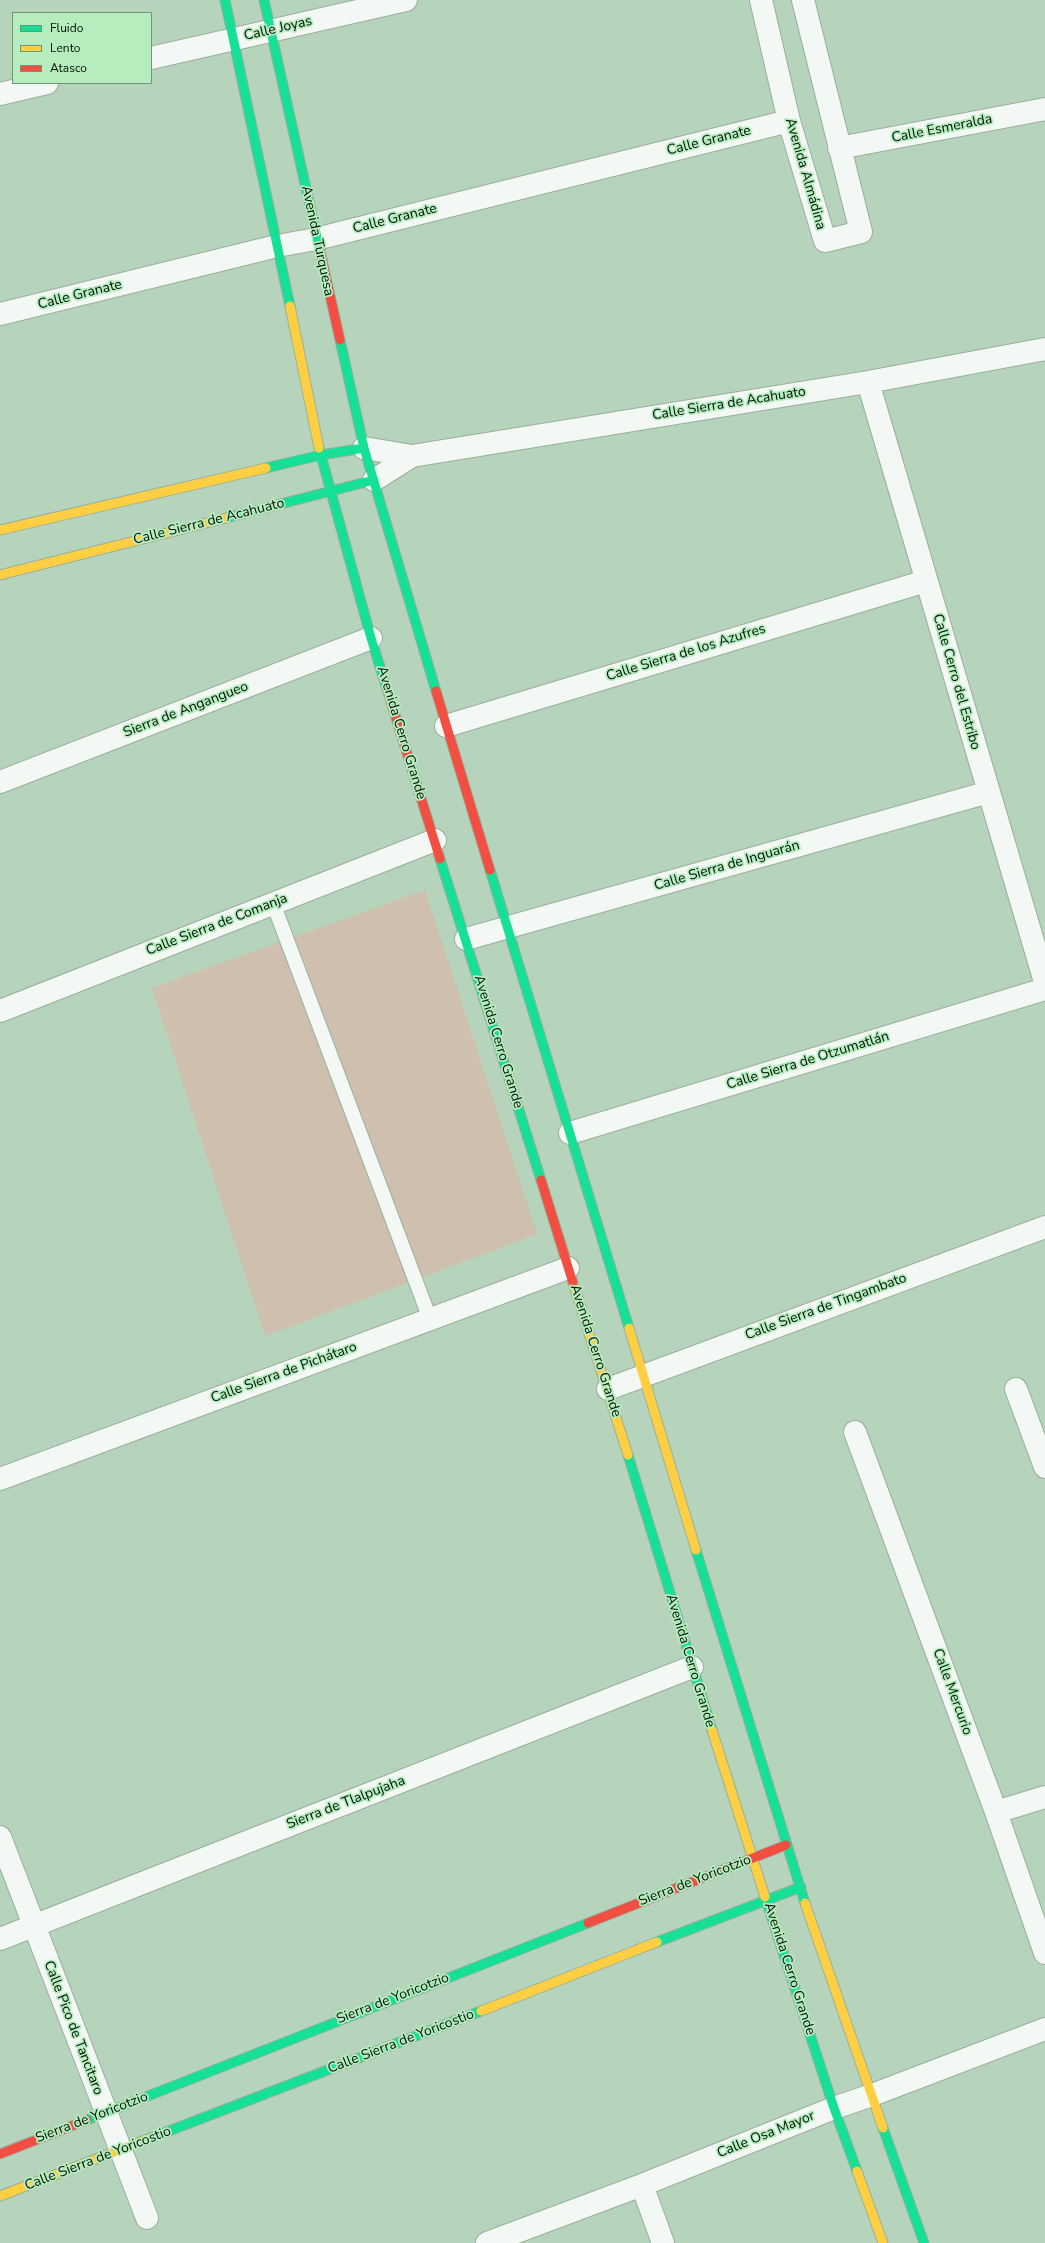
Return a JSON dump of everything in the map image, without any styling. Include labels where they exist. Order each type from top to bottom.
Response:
[{"type":"street","points":[[226,0],[320,455]]},
{"type":"street","name":"Avenida Turquesa","points":[[264,0],[272,31],[316,239],[364,448],[374,480]]},
{"type":"street","name":"Calle Joyas","points":[[152,58],[406,0]]},
{"type":"street","name":"Avenida Almádina","points":[[761,0],[789,121],[825,241],[861,232],[803,0]]},
{"type":"street","points":[[0,94],[43,84]]},
{"type":"street","name":"Calle Esmeralda","points":[[839,148],[1045,109]]},
{"type":"street","name":"Calle Granate","points":[[0,314],[278,246],[316,239],[789,121]]},
{"type":"street","name":"Calle Sierra de Acahuato","points":[[0,530],[320,455],[364,448],[412,456],[868,382],[1045,349]]},
{"type":"street","name":"Calle Cerro del Estribo","points":[[868,382],[1045,982]]},
{"type":"street","name":"Avenida Cerro Grande","points":[[320,455],[372,638],[568,1268],[608,1389],[692,1667],[752,1858],[834,2108],[883,2243]]},
{"type":"street","name":"Calle Sierra de Acahuato","points":[[0,575],[374,480],[412,456]]},
{"type":"street","points":[[374,480],[446,726],[645,1374],[786,1845],[924,2243]]},
{"type":"street","name":"Calle Sierra de los Azufres","points":[[446,726],[926,581]]},
{"type":"street","name":"Sierra de Angangueo","points":[[0,782],[372,638]]},
{"type":"street","name":"Calle Sierra de Inguarán","points":[[466,939],[989,792]]},
{"type":"street","name":"Calle Sierra de Comanja","points":[[0,1011],[435,840]]},
{"type":"street","name":"Calle Sierra de Otzumatlán","points":[[570,1133],[1045,989]]},
{"type":"street","name":"Calle Sierra de Tingambato","points":[[608,1389],[645,1374],[1045,1227]]},
{"type":"street","name":"Calle Sierra de Pichátaro","points":[[0,1479],[568,1268]]},
{"type":"street","points":[[1016,1389],[1045,1467]]},
{"type":"street","name":"Calle Mercurio","points":[[855,1432],[996,1812],[1045,1953]]},
{"type":"street","name":"Sierra de Tlalpujaha","points":[[0,1939],[692,1667]]},
{"type":"street","points":[[996,1812],[1045,1797]]},
{"type":"street","name":"Calle Pico de Tancitaro","points":[[0,1838],[147,2218]]},
{"type":"street","name":"Sierra de Yoricotzio","points":[[0,2154],[786,1845]]},
{"type":"street","name":"Calle Sierra de Yoricostio","points":[[0,2196],[766,1901],[800,1886]]},
{"type":"street","name":"Calle Osa Mayor","points":[[488,2243],[642,2185],[834,2108],[1045,2029]]},
{"type":"street","points":[[642,2185],[663,2243]]},
{"type":"lane","points":[[274,903],[430,1319]]},
{"type":"shaded area","points":[[425,890],[537,1234],[265,1336],[152,988]]},
{"type":"traffic: fast","points":[[225,0],[290,306]]},
{"type":"traffic: fast","points":[[264,0],[320,251]]},
{"type":"traffic: fast","points":[[340,340],[364,448],[436,691]]},
{"type":"traffic: fast","points":[[319,448],[371,638],[387,689]]},
{"type":"traffic: fast","points":[[266,468],[321,455],[364,448]]},
{"type":"traffic: fast","points":[[226,518],[374,480]]},
{"type":"traffic: fast","points":[[440,859],[541,1180]]},
{"type":"traffic: fast","points":[[490,870],[629,1328]]},
{"type":"traffic: fast","points":[[628,1455],[712,1730]]},
{"type":"traffic: fast","points":[[696,1550],[805,1903]]},
{"type":"traffic: fast","points":[[657,1942],[801,1887]]},
{"type":"traffic: fast","points":[[765,1897],[834,2108],[857,2171]]},
{"type":"traffic: fast","points":[[87,2120],[588,1923]]},
{"type":"traffic: fast","points":[[148,2139],[481,2011]]},
{"type":"traffic: fast","points":[[883,2128],[924,2243]]},
{"type":"traffic: slow","points":[[290,306],[319,448]]},
{"type":"traffic: slow","points":[[0,530],[266,468]]},
{"type":"traffic: slow","points":[[0,575],[226,518]]},
{"type":"traffic: slow","points":[[573,1283],[628,1455]]},
{"type":"traffic: slow","points":[[629,1328],[696,1550]]},
{"type":"traffic: slow","points":[[712,1730],[765,1897]]},
{"type":"traffic: slow","points":[[805,1903],[883,2128]]},
{"type":"traffic: slow","points":[[481,2011],[657,1942]]},
{"type":"traffic: slow","points":[[0,2196],[148,2139]]},
{"type":"traffic: slow","points":[[857,2171],[883,2243]]},
{"type":"traffic: jam","points":[[320,251],[340,340]]},
{"type":"traffic: jam","points":[[387,689],[440,859]]},
{"type":"traffic: jam","points":[[436,691],[490,870]]},
{"type":"traffic: jam","points":[[541,1180],[573,1283]]},
{"type":"traffic: jam","points":[[588,1923],[786,1845]]},
{"type":"traffic: jam","points":[[0,2154],[87,2120]]}]
